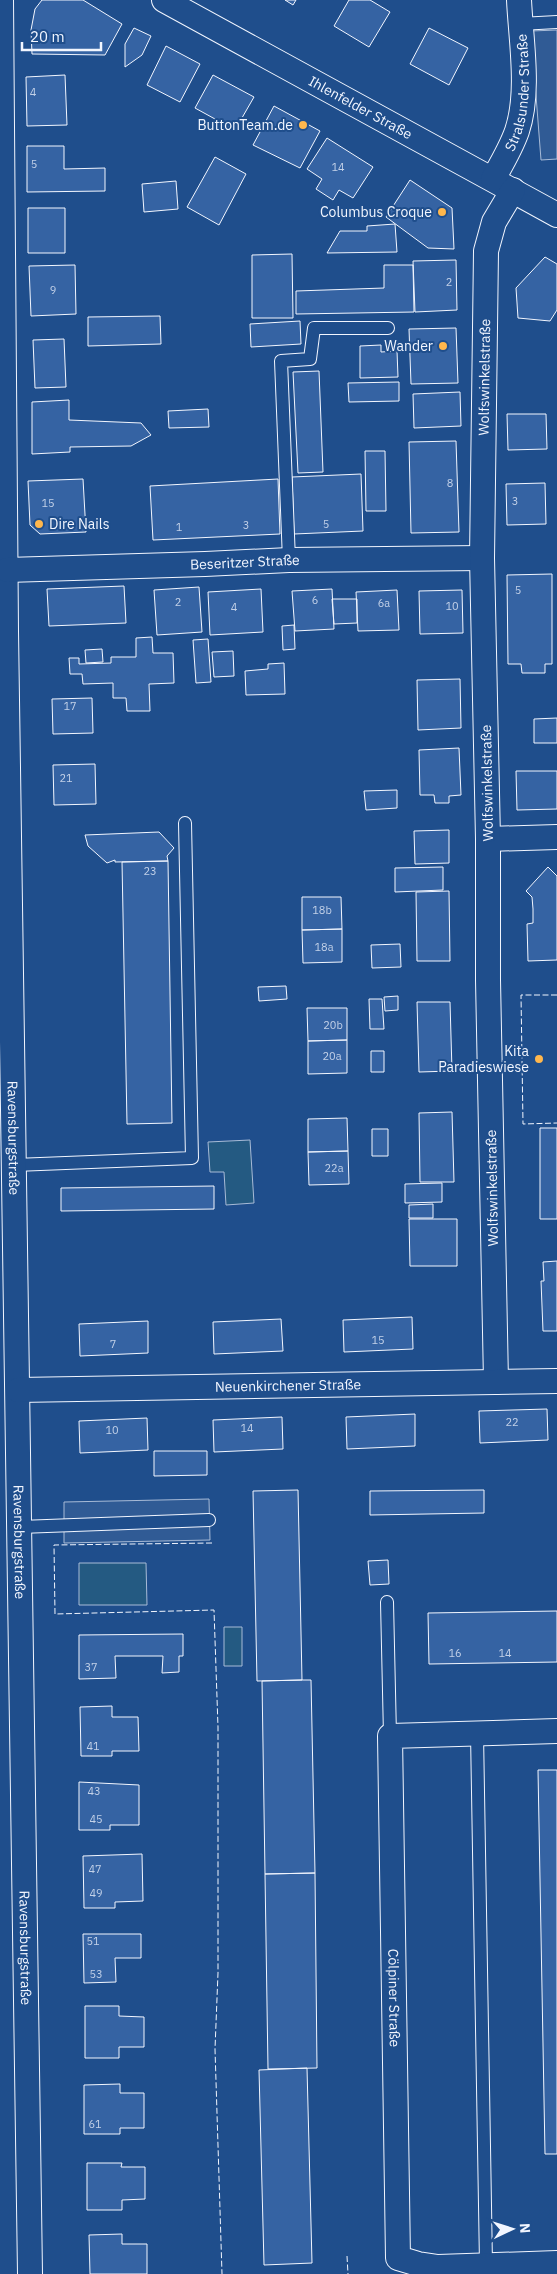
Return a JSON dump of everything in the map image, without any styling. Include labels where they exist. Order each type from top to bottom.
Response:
[{"type":"street","name":"Ravensburgstraße","points":[[1,0],[2,246],[7,570],[3,631],[15,1164],[9,1333],[18,1390],[30,2274]]},
{"type":"street","name":"Ihlenfelder Straße","points":[[164,0],[557,215]]},
{"type":"street","name":"Stralsunder Straße","points":[[493,179],[512,146],[522,109],[524,91],[519,0]]},
{"type":"street","name":"Wolfswinkelstraße","points":[[496,1382],[482,558],[486,251],[494,222],[514,190]]},
{"type":"street","name":"Beseritzer Straße","points":[[7,570],[289,560],[482,558]]},
{"type":"street","points":[[488,839],[557,837]]},
{"type":"street","name":"Neuenkirchener Straße","points":[[18,1390],[557,1380]]},
{"type":"street","points":[[390,1736],[557,1731]]},
{"type":"street","name":"Cölpiner Straße","points":[[390,1736],[398,2258],[438,2267],[557,2263]]},
{"type":"lane","points":[[520,24],[557,22]]},
{"type":"lane","points":[[289,560],[281,361],[310,359],[314,328],[388,328]]},
{"type":"lane","points":[[15,1164],[192,1158],[185,823]]},
{"type":"lane","points":[[20,1527],[209,1520]]},
{"type":"lane","points":[[388,1602],[390,1736]]},
{"type":"lane","points":[[477,1733],[486,2264]]},
{"type":"shaded area","points":[[557,30],[557,159],[541,160],[531,31]]},
{"type":"shaded area","points":[[250,1140],[254,1203],[226,1205],[224,1172],[210,1172],[208,1142]]},
{"type":"shaded area","points":[[209,1499],[210,1540],[64,1543],[64,1502]]},
{"type":"shaded area","points":[[79,1563],[146,1563],[147,1605],[79,1605]]},
{"type":"shaded area","points":[[224,1627],[242,1627],[242,1666],[224,1666]]},
{"type":"building","points":[[42,0],[83,0],[122,24],[105,55],[32,54],[31,30],[35,9]]},
{"type":"building","points":[[285,0],[296,0],[293,5]]},
{"type":"building","points":[[349,0],[370,0],[390,12],[369,47],[334,26]]},
{"type":"building","points":[[134,28],[151,36],[142,55],[125,67],[125,44]]},
{"type":"building","points":[[429,28],[468,48],[449,85],[410,64]]},
{"type":"building","points":[[166,46],[200,64],[180,102],[147,85]]},
{"type":"building","points":[[65,75],[67,125],[27,126],[26,77]]},
{"type":"building","points":[[213,75],[254,97],[235,130],[195,108]]},
{"type":"building","points":[[274,106],[320,131],[300,168],[253,145]]},
{"type":"building","points":[[327,138],[373,167],[353,198],[339,190],[333,200],[316,189],[322,179],[307,169]]},
{"type":"building","points":[[27,146],[64,146],[64,169],[105,168],[105,191],[27,192]]},
{"type":"building","points":[[215,157],[246,174],[219,225],[187,207]]},
{"type":"building","points":[[410,180],[452,208],[454,249],[428,248],[386,217]]},
{"type":"building","points":[[176,181],[178,209],[144,212],[142,184]]},
{"type":"building","points":[[28,208],[65,208],[65,253],[28,253]]},
{"type":"building","points":[[395,224],[397,252],[327,253],[340,231],[367,231],[367,226]]},
{"type":"building","points":[[292,254],[293,318],[252,318],[252,255]]},
{"type":"building","points":[[545,257],[557,264],[557,310],[550,321],[518,318],[516,288]]},
{"type":"building","points":[[456,260],[457,310],[415,312],[413,261]]},
{"type":"building","points":[[75,265],[76,314],[31,316],[29,266]]},
{"type":"building","points":[[384,265],[413,265],[414,312],[296,314],[296,291],[384,288]]},
{"type":"building","points":[[160,316],[161,344],[88,346],[88,317]]},
{"type":"building","points":[[300,321],[301,344],[251,347],[250,324]]},
{"type":"building","points":[[456,328],[458,383],[411,384],[409,329]]},
{"type":"building","points":[[64,339],[66,387],[35,388],[33,340]]},
{"type":"building","points":[[381,345],[381,352],[397,351],[398,377],[360,378],[360,346]]},
{"type":"building","points":[[319,371],[323,472],[298,473],[293,372]]},
{"type":"building","points":[[399,382],[399,401],[349,402],[348,383]]},
{"type":"building","points":[[460,392],[461,426],[414,428],[413,394]]},
{"type":"building","points":[[69,400],[69,420],[141,423],[151,435],[131,446],[70,447],[70,452],[32,454],[32,402]]},
{"type":"building","points":[[208,409],[209,427],[169,428],[168,411]]},
{"type":"building","points":[[507,414],[546,414],[547,449],[508,450]]},
{"type":"building","points":[[456,441],[459,532],[411,533],[409,442]]},
{"type":"building","points":[[365,451],[385,451],[386,511],[366,511]]},
{"type":"building","points":[[361,474],[363,531],[294,534],[292,477]]},
{"type":"building","points":[[83,479],[86,532],[40,534],[30,525],[28,481]]},
{"type":"building","points":[[278,479],[280,534],[153,540],[150,486]]},
{"type":"building","points":[[545,483],[546,524],[507,525],[506,484]]},
{"type":"building","points":[[552,574],[552,664],[545,664],[545,673],[522,673],[521,664],[508,664],[507,575]]},
{"type":"building","points":[[124,586],[126,623],[49,626],[47,589]]},
{"type":"building","points":[[199,587],[202,632],[157,635],[154,590]]},
{"type":"building","points":[[261,589],[263,632],[210,635],[208,592]]},
{"type":"building","points":[[332,589],[334,629],[295,631],[292,591]]},
{"type":"building","points":[[397,590],[399,630],[358,631],[356,592]]},
{"type":"building","points":[[462,590],[463,633],[420,634],[419,591]]},
{"type":"building","points":[[332,599],[357,599],[357,623],[334,624]]},
{"type":"building","points":[[294,625],[295,649],[283,650],[282,626]]},
{"type":"building","points":[[152,637],[153,653],[173,653],[174,683],[149,684],[150,711],[127,711],[126,698],[113,698],[113,683],[83,684],[82,674],[70,674],[69,658],[79,658],[79,664],[111,663],[111,657],[136,657],[136,638]]},
{"type":"building","points":[[208,639],[211,682],[196,683],[193,640]]},
{"type":"building","points":[[102,649],[103,662],[86,663],[85,650]]},
{"type":"building","points":[[233,651],[234,676],[214,677],[212,652]]},
{"type":"building","points":[[284,663],[285,694],[246,695],[245,671],[268,669],[268,664]]},
{"type":"building","points":[[460,679],[461,728],[418,730],[417,680]]},
{"type":"building","points":[[92,698],[93,733],[53,734],[52,699]]},
{"type":"building","points":[[557,718],[557,743],[534,743],[534,719]]},
{"type":"building","points":[[459,748],[461,795],[449,796],[449,803],[435,803],[434,795],[420,795],[419,750]]},
{"type":"building","points":[[95,764],[96,804],[54,805],[53,765]]},
{"type":"building","points":[[516,771],[557,771],[557,809],[517,810]]},
{"type":"building","points":[[397,790],[397,808],[366,810],[364,791]]},
{"type":"building","points":[[449,830],[449,863],[415,864],[414,831]]},
{"type":"building","points":[[159,832],[174,848],[167,856],[168,861],[115,862],[115,860],[107,863],[88,846],[85,835]]},
{"type":"building","points":[[168,861],[172,1123],[127,1124],[122,862]]},
{"type":"building","points":[[443,867],[443,890],[395,892],[395,868]]},
{"type":"building","points":[[548,867],[557,876],[557,960],[528,961],[527,924],[533,923],[533,909],[532,897],[526,891]]},
{"type":"building","points":[[449,891],[450,961],[417,961],[416,892]]},
{"type":"building","points":[[302,897],[341,897],[342,929],[302,930]]},
{"type":"building","points":[[342,929],[342,962],[303,963],[302,930]]},
{"type":"building","points":[[400,944],[401,967],[372,968],[371,945]]},
{"type":"building","points":[[286,986],[287,999],[259,1001],[258,987]]},
{"type":"building","points":[[398,996],[398,1010],[385,1011],[384,997]]},
{"type":"building","points":[[369,999],[382,999],[384,1029],[370,1029]]},
{"type":"building","points":[[417,1002],[450,1002],[452,1071],[419,1072]]},
{"type":"building","points":[[307,1008],[347,1008],[347,1040],[308,1041]]},
{"type":"building","points":[[347,1040],[347,1073],[308,1074],[308,1041]]},
{"type":"building","points":[[371,1051],[384,1051],[384,1072],[371,1072]]},
{"type":"building","points":[[452,1112],[454,1182],[420,1182],[419,1113]]},
{"type":"building","points":[[347,1118],[348,1151],[308,1152],[308,1119]]},
{"type":"building","points":[[540,1128],[557,1128],[557,1219],[540,1219]]},
{"type":"building","points":[[372,1129],[388,1129],[388,1156],[372,1156]]},
{"type":"building","points":[[348,1151],[349,1184],[309,1185],[308,1152]]},
{"type":"building","points":[[442,1183],[442,1202],[405,1203],[405,1184]]},
{"type":"building","points":[[214,1186],[214,1209],[61,1211],[61,1188]]},
{"type":"building","points":[[433,1204],[433,1218],[409,1218],[409,1205]]},
{"type":"building","points":[[409,1219],[457,1219],[457,1266],[410,1266]]},
{"type":"building","points":[[557,1261],[557,1331],[543,1331],[541,1281],[544,1281],[543,1262]]},
{"type":"building","points":[[412,1317],[413,1349],[344,1352],[343,1320]]},
{"type":"building","points":[[281,1319],[283,1351],[214,1354],[213,1322]]},
{"type":"building","points":[[148,1321],[148,1353],[80,1356],[79,1324]]},
{"type":"building","points":[[547,1409],[548,1440],[480,1443],[479,1411]]},
{"type":"building","points":[[415,1414],[415,1446],[347,1449],[346,1417]]},
{"type":"building","points":[[282,1417],[283,1449],[214,1452],[213,1420]]},
{"type":"building","points":[[147,1418],[148,1450],[80,1453],[79,1421]]},
{"type":"building","points":[[154,1451],[207,1451],[207,1475],[154,1476]]},
{"type":"building","points":[[298,1490],[302,1680],[257,1681],[253,1491]]},
{"type":"building","points":[[484,1490],[484,1513],[370,1515],[370,1491]]},
{"type":"building","points":[[388,1560],[389,1584],[370,1585],[368,1561]]},
{"type":"building","points":[[557,1611],[557,1662],[429,1664],[428,1613]]},
{"type":"building","points":[[183,1634],[183,1656],[179,1656],[179,1672],[162,1673],[163,1656],[115,1656],[116,1678],[79,1679],[79,1635]]},
{"type":"building","points":[[311,1680],[315,1873],[265,1874],[262,1681]]},
{"type":"building","points":[[112,1706],[112,1717],[138,1717],[139,1751],[112,1751],[112,1756],[81,1756],[80,1707]]},
{"type":"building","points":[[538,1770],[557,1770],[557,2154],[545,2154]]},
{"type":"building","points":[[79,1782],[139,1785],[139,1825],[110,1825],[110,1830],[79,1830]]},
{"type":"building","points":[[142,1854],[143,1901],[115,1902],[115,1908],[84,1908],[83,1856]]},
{"type":"building","points":[[315,1873],[317,2068],[268,2069],[265,1874]]},
{"type":"building","points":[[83,1934],[141,1934],[141,1958],[115,1958],[116,1982],[84,1983]]},
{"type":"building","points":[[85,2006],[119,2006],[119,2016],[144,2017],[144,2047],[119,2047],[119,2058],[85,2058]]},
{"type":"building","points":[[307,2068],[312,2263],[264,2265],[259,2070]]},
{"type":"building","points":[[120,2084],[120,2093],[144,2093],[144,2128],[120,2128],[120,2134],[84,2134],[84,2085]]},
{"type":"building","points":[[87,2163],[122,2163],[121,2167],[145,2167],[145,2199],[122,2200],[122,2210],[87,2210]]},
{"type":"building","points":[[122,2234],[122,2244],[147,2244],[147,2274],[90,2274],[89,2235]]},
{"type":"fence","points":[[557,995],[521,995],[523,1124],[557,1123]]},
{"type":"fence","points":[[212,1543],[54,1545],[55,1614],[214,1610],[218,1727],[218,1973],[215,2049],[222,2274]]},
{"type":"fence","points":[[347,2256],[348,2274]]},
{"type":"place","name":"ButtonTeam.de","points":[[303,125]]},
{"type":"place","name":"Columbus Croque","points":[[442,212]]},
{"type":"place","name":"Wander","points":[[443,346]]},
{"type":"place","name":"Dire Nails","points":[[39,524]]},
{"type":"place","name":"Kita Paradieswiese","points":[[539,1059]]}]
